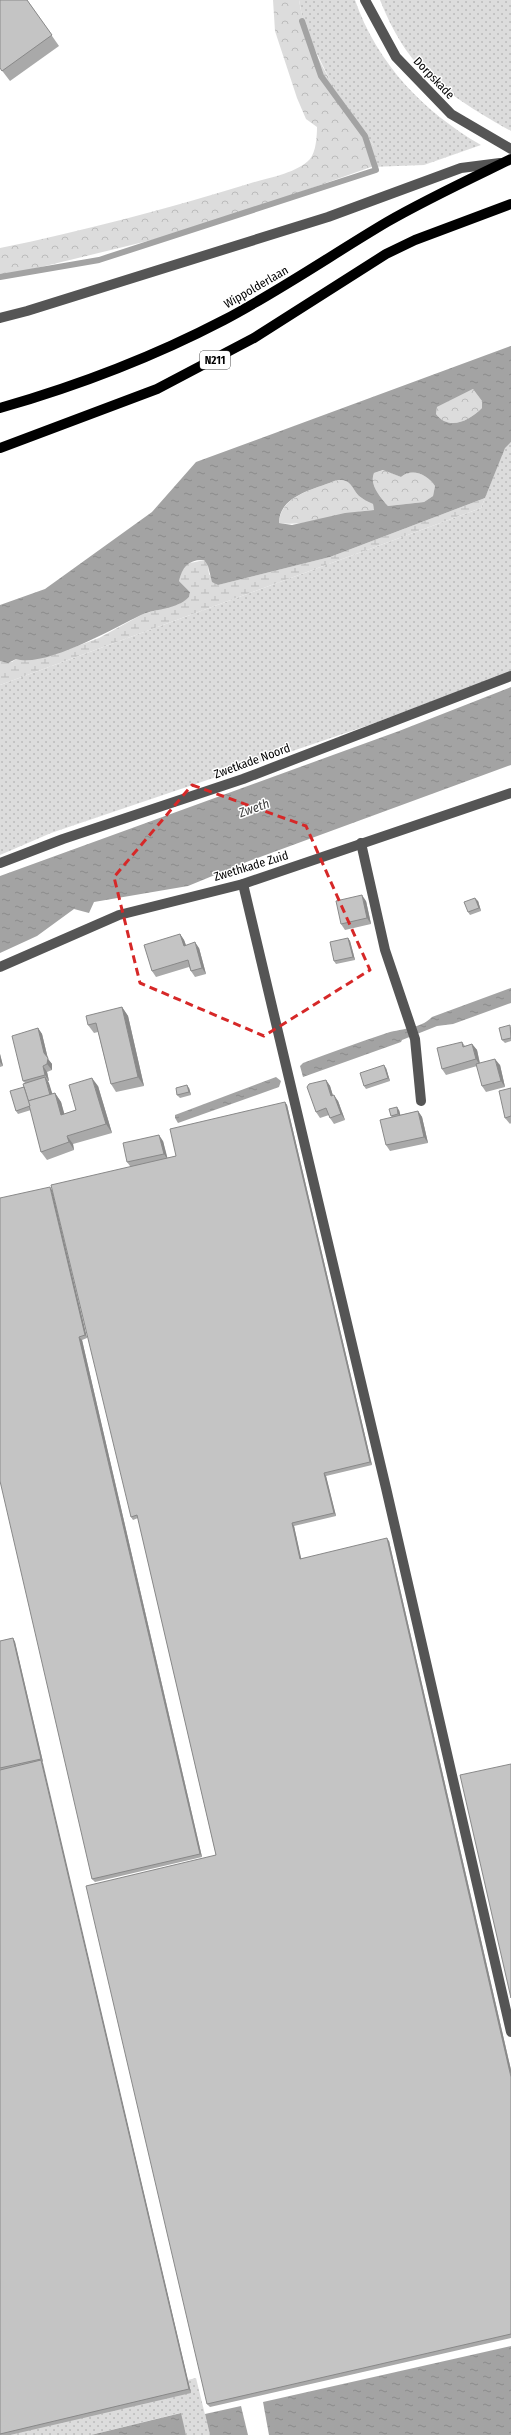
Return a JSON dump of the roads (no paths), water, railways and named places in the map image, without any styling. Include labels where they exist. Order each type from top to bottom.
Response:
[{"type":"main road","name":"Wippolderlaan","points":[[0,408],[39,396],[146,358],[224,320],[275,292],[394,218],[507,161]]},
{"type":"main road","name":"N211","points":[[0,448],[157,389],[254,338],[386,254],[414,240],[511,204]]},
{"type":"street","name":"Dorpskade","points":[[365,0],[396,57],[451,114],[511,148]]},
{"type":"street","points":[[0,318],[328,218],[461,168],[507,161]]},
{"type":"street","name":"Zwetkade Noord","points":[[0,863],[63,839],[243,779],[511,676]]},
{"type":"street","name":"Zwethkade Zuid","points":[[0,967],[119,915],[243,884],[511,793]]},
{"type":"street","points":[[361,843],[385,950],[411,1023],[415,1039],[421,1101]]},
{"type":"street","points":[[243,884],[386,1488],[511,2032]]},
{"type":"water","points":[[511,346],[511,442],[505,448],[485,498],[330,557],[218,585],[212,582],[208,566],[204,560],[194,561],[184,568],[180,576],[179,581],[190,592],[189,597],[184,601],[172,607],[141,615],[79,645],[44,658],[29,660],[16,659],[8,663],[0,661],[0,605],[45,589],[152,512],[196,462]],"holes":[[[473,389],[482,401],[482,408],[477,413],[465,420],[453,423],[441,419],[436,414],[437,407]],[[383,470],[401,477],[410,473],[420,474],[432,482],[435,486],[433,496],[424,502],[388,506],[374,486],[374,473]],[[337,480],[342,480],[348,482],[359,496],[373,504],[374,510],[345,513],[292,525],[279,523],[281,513],[285,506],[292,499],[309,490]]]},
{"type":"water","name":"Zweth","points":[[511,687],[511,765],[249,861],[188,886],[94,902],[89,913],[74,909],[37,936],[0,953],[0,876],[399,731]]},
{"type":"water","points":[[511,988],[511,1003],[453,1024],[437,1026],[402,1040],[401,1042],[303,1077],[300,1066],[303,1063],[390,1032],[415,1027],[432,1017]]},
{"type":"water","points":[[276,1077],[281,1081],[279,1087],[178,1123],[175,1118],[175,1115]]},
{"type":"water","points":[[511,2346],[511,2435],[269,2435],[263,2402]]},
{"type":"water","points":[[241,2406],[248,2435],[210,2435],[205,2414]]},
{"type":"water","points":[[181,2413],[186,2435],[91,2435]]},
{"type":"waterway","points":[[0,277],[99,260],[376,170],[365,136],[321,76],[302,21]]}]
